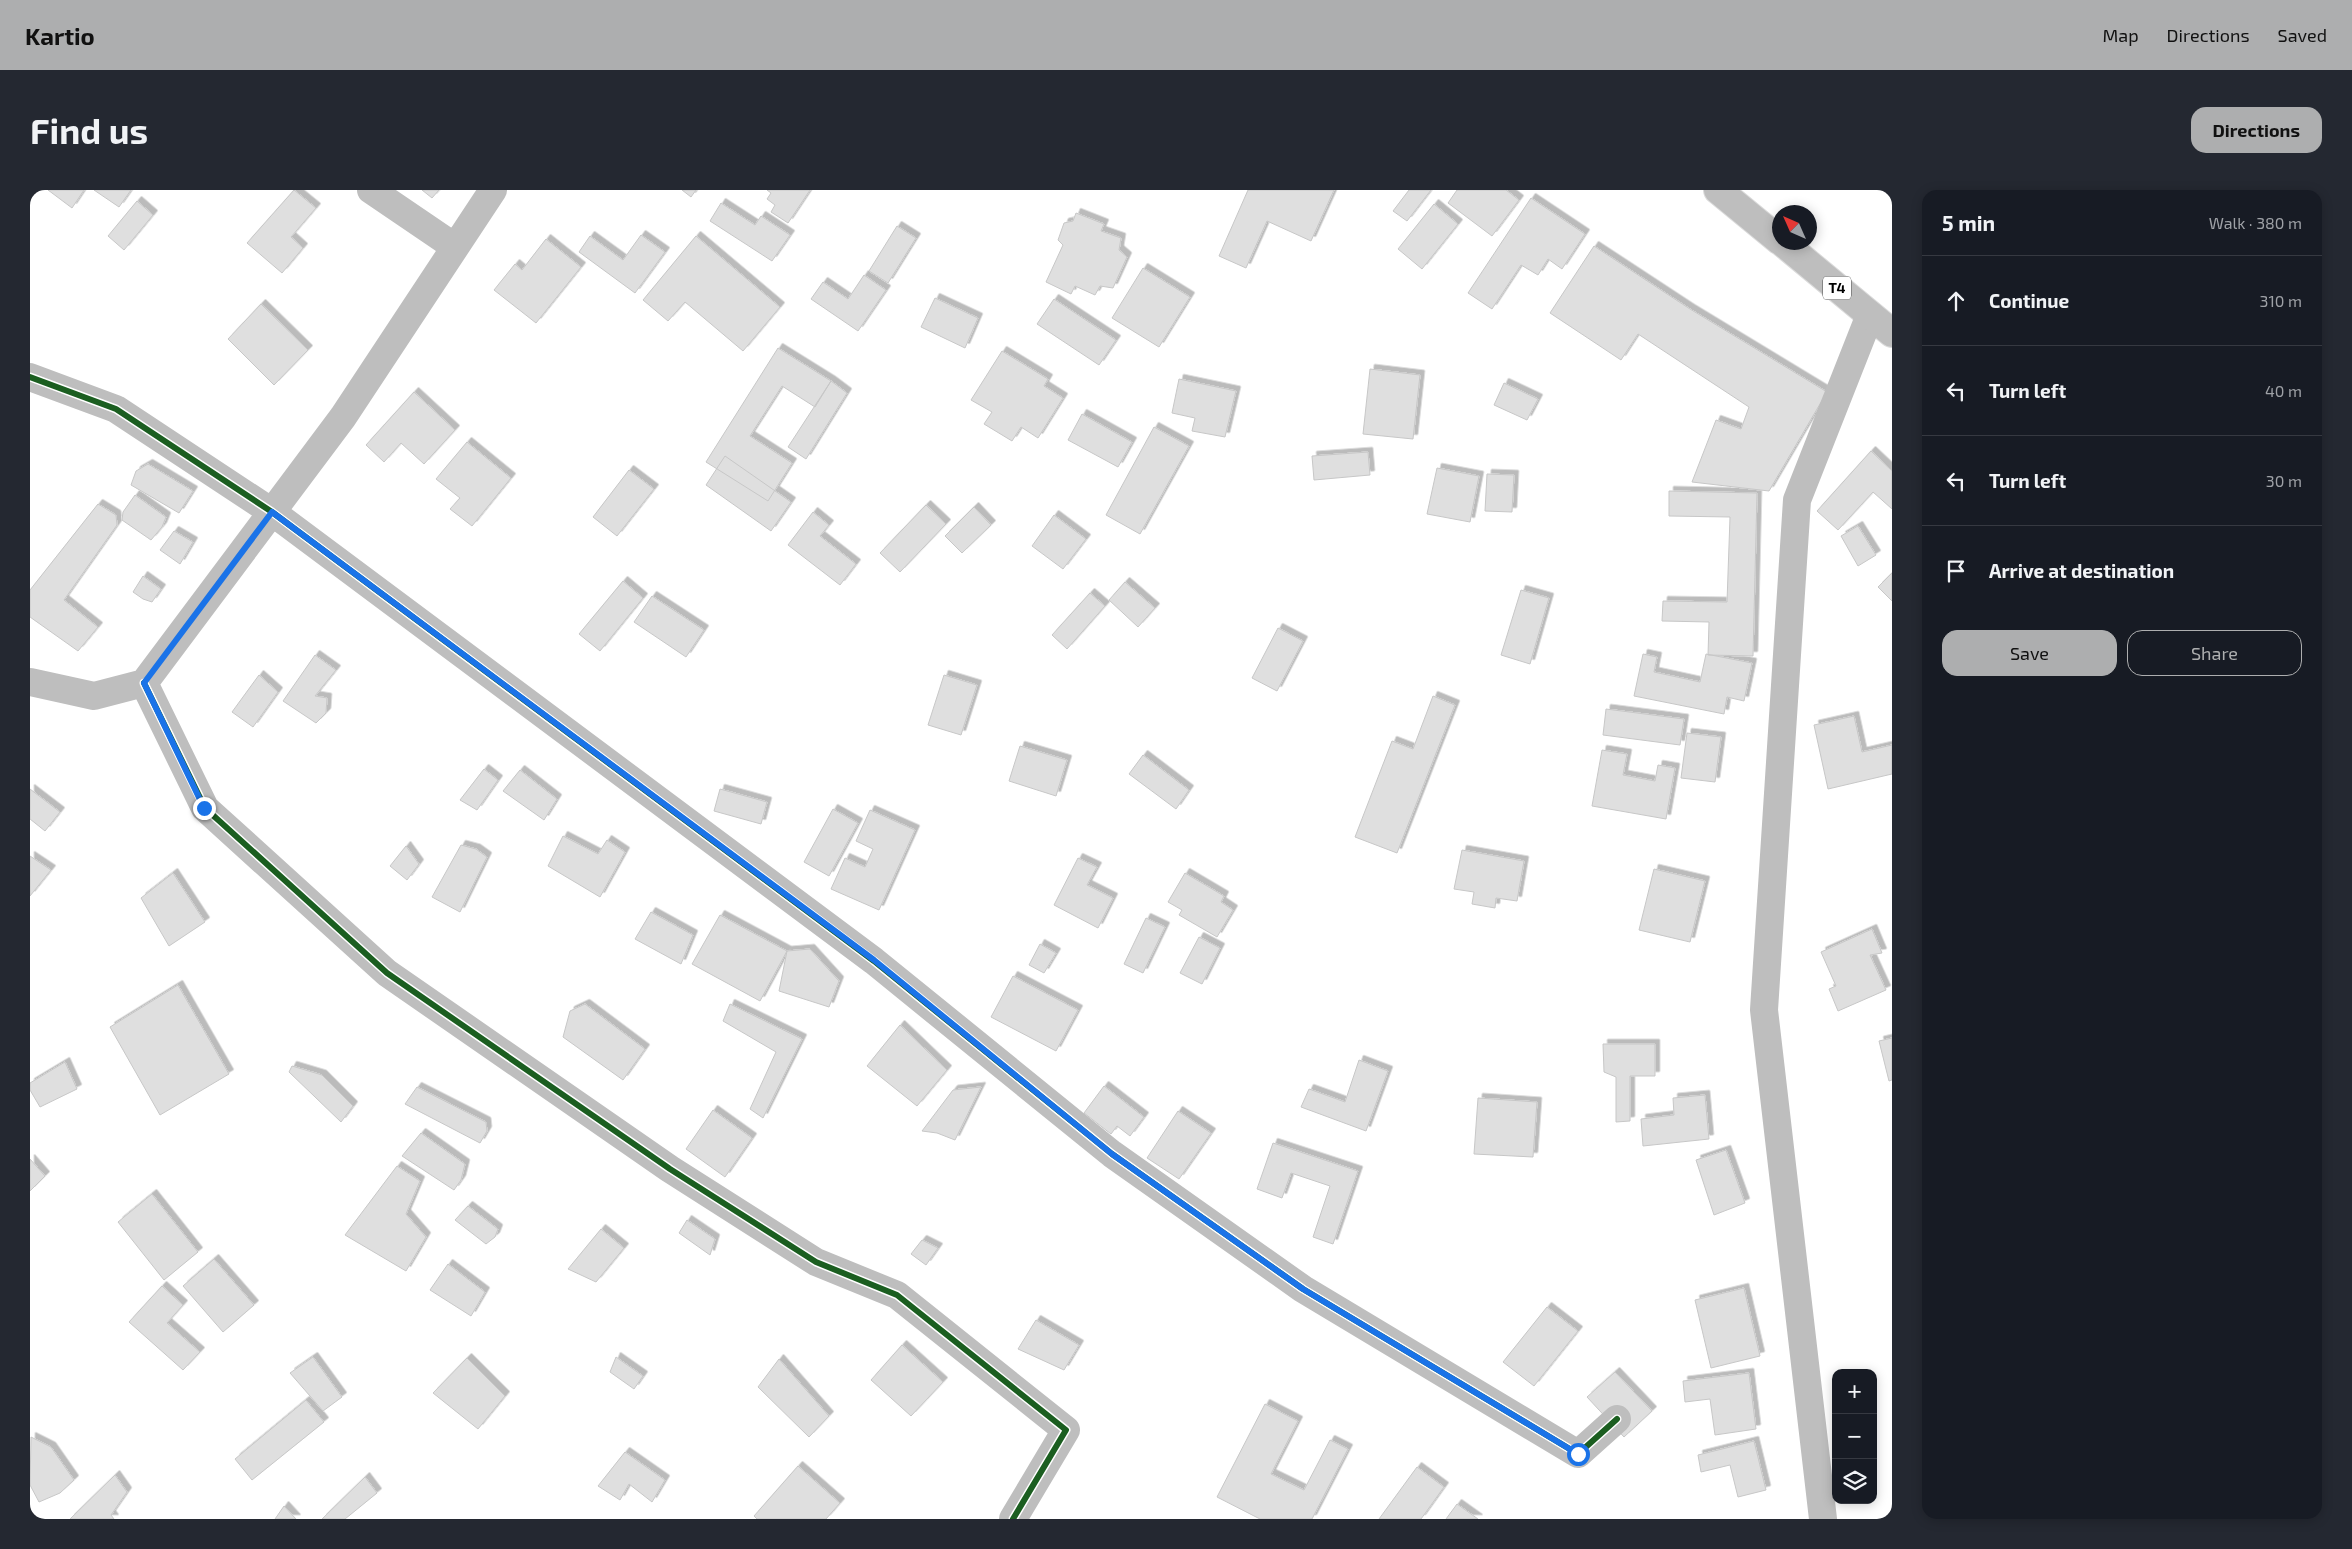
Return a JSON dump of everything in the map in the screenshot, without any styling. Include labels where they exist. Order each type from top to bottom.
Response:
[{"type":"main road","points":[[371,190],[455,247]]},
{"type":"main road","points":[[30,682],[94,696],[144,683],[342,416],[493,190]]},
{"type":"main road","name":"T4","points":[[1718,190],[1772,235]]},
{"type":"main road","name":"T4","points":[[1791,250],[1892,333]]},
{"type":"main road","points":[[1823,1519],[1764,1010],[1797,500],[1870,315]]},
{"type":"main road","points":[[30,377],[116,409],[272,512],[874,960],[1112,1154],[1303,1289],[1578,1454],[1617,1419]]},
{"type":"main road","points":[[144,683],[204,808],[387,973],[670,1169],[816,1262],[897,1295],[1066,1430],[1013,1519]]},
{"type":"building","points":[[48,190],[84,190],[72,208]]},
{"type":"building","points":[[94,190],[131,190],[119,207]]},
{"type":"building","points":[[294,190],[316,208],[291,237],[303,248],[282,273],[247,243]]},
{"type":"building","points":[[422,190],[439,190],[432,198]]},
{"type":"building","points":[[682,190],[696,190],[691,197]]},
{"type":"building","points":[[767,190],[810,190],[788,223],[771,212],[775,205],[767,199],[771,193]]},
{"type":"building","points":[[1248,190],[1334,190],[1311,241],[1267,221],[1246,268],[1219,256]]},
{"type":"building","points":[[1409,190],[1431,190],[1407,221],[1393,211]]},
{"type":"building","points":[[1457,190],[1506,190],[1519,200],[1492,236],[1448,203]]},
{"type":"building","points":[[1531,198],[1585,234],[1562,269],[1548,259],[1538,275],[1521,265],[1492,309],[1468,293]]},
{"type":"building","points":[[137,201],[153,215],[124,250],[108,236]]},
{"type":"building","points":[[721,203],[755,225],[761,216],[790,235],[772,261],[710,221]]},
{"type":"building","points":[[1434,204],[1458,224],[1422,269],[1398,249]]},
{"type":"building","points":[[1076,213],[1104,224],[1101,231],[1121,238],[1119,250],[1127,257],[1113,288],[1100,286],[1095,295],[1075,286],[1071,294],[1046,282],[1063,245],[1058,240],[1064,223],[1073,221]]},
{"type":"building","points":[[897,226],[916,238],[888,283],[869,271]]},
{"type":"building","points":[[641,235],[665,252],[635,293],[579,252],[590,236],[623,260]]},
{"type":"building","points":[[696,236],[780,307],[743,351],[685,302],[668,321],[643,300]]},
{"type":"building","points":[[546,239],[581,267],[536,323],[494,290],[515,264],[522,270]]},
{"type":"building","points":[[1594,246],[1690,309],[1827,392],[1769,491],[1692,482],[1716,420],[1741,429],[1749,407],[1638,334],[1621,360],[1550,313]]},
{"type":"building","points":[[1143,268],[1190,297],[1159,347],[1112,318]]},
{"type":"building","points":[[864,275],[886,290],[858,331],[811,299],[823,282],[848,299]]},
{"type":"building","points":[[935,298],[978,318],[965,348],[921,327]]},
{"type":"building","points":[[1054,299],[1116,340],[1099,365],[1037,324]]},
{"type":"building","points":[[261,304],[308,350],[274,385],[228,339]]},
{"type":"building","points":[[778,348],[831,381],[815,407],[782,386],[750,436],[792,463],[768,501],[706,462]]},
{"type":"building","points":[[1002,351],[1048,379],[1044,386],[1063,398],[1038,438],[1021,427],[1012,441],[984,424],[992,412],[971,400]]},
{"type":"building","points":[[1370,369],[1420,375],[1413,439],[1363,434]]},
{"type":"building","points":[[1179,379],[1236,391],[1225,437],[1192,431],[1195,418],[1172,413]]},
{"type":"building","points":[[831,381],[847,393],[806,459],[788,447]]},
{"type":"building","points":[[1504,383],[1538,399],[1527,420],[1494,405]]},
{"type":"building","points":[[414,392],[455,430],[424,464],[401,443],[384,462],[366,445]]},
{"type":"building","points":[[1082,414],[1132,442],[1118,467],[1068,440]]},
{"type":"building","points":[[1154,427],[1189,446],[1140,534],[1106,515]]},
{"type":"building","points":[[467,442],[511,478],[472,526],[450,509],[460,498],[436,479]]},
{"type":"building","points":[[1871,451],[1892,471],[1892,509],[1873,492],[1838,530],[1817,511]]},
{"type":"building","points":[[1368,452],[1370,475],[1314,480],[1312,456]]},
{"type":"building","points":[[725,456],[791,502],[771,531],[706,485]]},
{"type":"building","points":[[148,464],[193,491],[179,513],[131,485],[136,471]]},
{"type":"building","points":[[1437,468],[1479,476],[1470,522],[1427,514]]},
{"type":"building","points":[[629,470],[654,489],[617,536],[593,517]]},
{"type":"building","points":[[1487,474],[1514,475],[1512,512],[1485,511]]},
{"type":"building","points":[[1669,491],[1757,493],[1753,656],[1708,655],[1709,622],[1662,621],[1663,601],[1727,602],[1730,517],[1669,516]]},
{"type":"building","points":[[135,495],[166,517],[162,527],[151,540],[122,520],[123,512]]},
{"type":"building","points":[[98,504],[116,515],[117,525],[64,600],[98,627],[78,651],[30,617],[30,590]]},
{"type":"building","points":[[926,505],[946,524],[900,572],[880,553]]},
{"type":"building","points":[[974,507],[991,525],[962,553],[945,536]]},
{"type":"building","points":[[813,512],[829,525],[820,536],[856,564],[840,585],[788,545]]},
{"type":"building","points":[[1054,515],[1086,539],[1063,569],[1032,546]]},
{"type":"building","points":[[1858,526],[1876,555],[1858,566],[1841,536]]},
{"type":"building","points":[[174,531],[193,542],[180,564],[160,550]]},
{"type":"building","points":[[1892,573],[1892,601],[1878,587]]},
{"type":"building","points":[[143,576],[161,589],[152,602],[143,599],[133,592]]},
{"type":"building","points":[[623,581],[643,598],[600,651],[579,634]]},
{"type":"building","points":[[1125,582],[1155,608],[1138,627],[1109,600]]},
{"type":"building","points":[[1521,590],[1549,598],[1530,664],[1501,655]]},
{"type":"building","points":[[1090,593],[1105,606],[1067,649],[1052,635]]},
{"type":"building","points":[[652,596],[704,630],[686,657],[634,622]]},
{"type":"building","points":[[1278,628],[1303,641],[1277,691],[1252,678]]},
{"type":"building","points":[[1643,654],[1657,657],[1654,672],[1700,682],[1706,654],[1752,663],[1744,701],[1727,697],[1724,714],[1634,696]]},
{"type":"building","points":[[315,655],[336,670],[315,696],[327,698],[326,713],[316,723],[283,701]]},
{"type":"building","points":[[259,675],[278,692],[253,727],[232,712]]},
{"type":"building","points":[[944,675],[977,685],[961,735],[928,725]]},
{"type":"building","points":[[1433,696],[1455,705],[1397,853],[1355,837],[1392,741],[1413,749]]},
{"type":"building","points":[[1606,709],[1684,719],[1680,745],[1603,735]]},
{"type":"building","points":[[1854,716],[1862,752],[1892,745],[1892,774],[1828,789],[1814,725]]},
{"type":"building","points":[[1687,733],[1721,737],[1715,782],[1681,778]]},
{"type":"building","points":[[1020,746],[1067,760],[1056,796],[1009,781]]},
{"type":"building","points":[[1602,750],[1627,754],[1623,775],[1655,781],[1658,765],[1675,768],[1666,819],[1592,806]]},
{"type":"building","points":[[1143,755],[1189,790],[1176,809],[1129,774]]},
{"type":"building","points":[[484,769],[498,780],[477,810],[460,800]]},
{"type":"building","points":[[520,770],[557,799],[544,820],[503,791]]},
{"type":"building","points":[[30,789],[60,812],[45,831],[30,819]]},
{"type":"building","points":[[720,789],[767,802],[761,824],[714,811]]},
{"type":"building","points":[[833,809],[858,823],[829,876],[804,862]]},
{"type":"building","points":[[870,810],[915,830],[879,910],[831,889],[845,858],[865,867],[873,849],[856,841]]},
{"type":"building","points":[[563,836],[598,854],[607,840],[625,852],[600,897],[548,866]]},
{"type":"building","points":[[461,845],[476,849],[487,857],[460,912],[432,897]]},
{"type":"building","points":[[406,846],[419,864],[407,880],[390,866]]},
{"type":"building","points":[[1462,850],[1524,861],[1517,901],[1496,898],[1495,908],[1472,904],[1474,892],[1454,889]]},
{"type":"building","points":[[30,856],[51,870],[30,896]]},
{"type":"building","points":[[1078,858],[1097,867],[1087,885],[1113,898],[1098,928],[1054,905]]},
{"type":"building","points":[[1654,869],[1705,881],[1690,942],[1639,930]]},
{"type":"building","points":[[173,873],[205,922],[169,946],[141,898]]},
{"type":"building","points":[[1185,873],[1224,896],[1221,902],[1233,910],[1217,937],[1179,915],[1182,910],[1168,902]]},
{"type":"building","points":[[651,912],[693,935],[681,964],[635,939]]},
{"type":"building","points":[[720,915],[787,951],[760,1001],[692,964]]},
{"type":"building","points":[[1146,918],[1165,927],[1143,973],[1124,964]]},
{"type":"building","points":[[1872,929],[1882,953],[1870,955],[1886,990],[1838,1011],[1829,989],[1836,986],[1821,952]]},
{"type":"building","points":[[1199,937],[1220,948],[1202,984],[1180,973]]},
{"type":"building","points":[[1040,944],[1056,953],[1044,973],[1029,965]]},
{"type":"building","points":[[810,949],[839,981],[829,1007],[779,991],[787,951]]},
{"type":"building","points":[[1013,976],[1078,1010],[1056,1051],[991,1017]]},
{"type":"building","points":[[178,985],[229,1074],[160,1115],[110,1027]]},
{"type":"building","points":[[585,1004],[645,1049],[623,1080],[563,1037],[570,1011]]},
{"type":"building","points":[[730,1004],[802,1039],[763,1118],[750,1109],[776,1052],[723,1021]]},
{"type":"building","points":[[900,1025],[947,1070],[917,1106],[867,1066]]},
{"type":"building","points":[[1892,1038],[1892,1080],[1889,1081],[1879,1041]]},
{"type":"building","points":[[1603,1044],[1655,1044],[1655,1076],[1630,1076],[1630,1121],[1616,1122],[1616,1077],[1604,1072]]},
{"type":"building","points":[[1359,1060],[1388,1071],[1366,1131],[1301,1107],[1309,1089],[1345,1102]]},
{"type":"building","points":[[65,1062],[77,1089],[40,1107],[30,1090],[30,1083]]},
{"type":"building","points":[[292,1066],[322,1075],[353,1106],[341,1122],[289,1072]]},
{"type":"building","points":[[1104,1086],[1144,1117],[1130,1136],[1117,1126],[1111,1134],[1084,1113]]},
{"type":"building","points":[[417,1087],[486,1122],[487,1131],[480,1143],[405,1104]]},
{"type":"building","points":[[981,1087],[955,1140],[937,1133],[922,1131],[953,1090]]},
{"type":"building","points":[[1705,1095],[1709,1139],[1643,1146],[1641,1119],[1674,1115],[1673,1098]]},
{"type":"building","points":[[1478,1098],[1537,1102],[1533,1157],[1474,1154]]},
{"type":"building","points":[[713,1110],[752,1138],[725,1177],[686,1149]]},
{"type":"building","points":[[1178,1111],[1211,1133],[1179,1179],[1147,1158]]},
{"type":"building","points":[[421,1133],[465,1164],[461,1180],[454,1190],[402,1156]]},
{"type":"building","points":[[1273,1143],[1358,1171],[1333,1244],[1313,1237],[1330,1186],[1291,1173],[1282,1198],[1257,1189]]},
{"type":"building","points":[[1726,1150],[1745,1203],[1714,1215],[1696,1160]]},
{"type":"building","points":[[30,1159],[45,1176],[30,1191]]},
{"type":"building","points":[[397,1166],[420,1181],[406,1214],[426,1237],[406,1271],[345,1235]]},
{"type":"building","points":[[152,1194],[198,1252],[164,1280],[118,1222]]},
{"type":"building","points":[[468,1206],[498,1229],[495,1237],[486,1244],[455,1220]]},
{"type":"building","points":[[687,1220],[715,1239],[710,1255],[679,1233]]},
{"type":"building","points":[[601,1229],[624,1248],[596,1282],[568,1269]]},
{"type":"building","points":[[922,1240],[938,1248],[926,1265],[911,1254]]},
{"type":"building","points":[[214,1259],[254,1305],[223,1332],[183,1286]]},
{"type":"building","points":[[448,1264],[485,1292],[471,1316],[430,1290]]},
{"type":"building","points":[[162,1286],[183,1305],[167,1323],[200,1352],[183,1370],[129,1322]]},
{"type":"building","points":[[1744,1288],[1760,1356],[1711,1368],[1695,1300]]},
{"type":"building","points":[[1547,1307],[1578,1331],[1534,1386],[1503,1362]]},
{"type":"building","points":[[1036,1320],[1079,1345],[1064,1370],[1018,1349]]},
{"type":"building","points":[[902,1345],[943,1382],[911,1416],[871,1380]]},
{"type":"building","points":[[313,1357],[342,1397],[323,1411],[290,1373]]},
{"type":"building","points":[[616,1357],[643,1376],[634,1389],[610,1372]]},
{"type":"building","points":[[467,1358],[505,1396],[478,1429],[433,1393]]},
{"type":"building","points":[[779,1359],[829,1416],[809,1437],[758,1387]]},
{"type":"building","points":[[1615,1372],[1652,1411],[1624,1437],[1587,1397]]},
{"type":"building","points":[[1749,1373],[1756,1429],[1715,1435],[1710,1399],[1685,1402],[1683,1381]]},
{"type":"building","points":[[306,1400],[324,1422],[252,1480],[235,1459]]},
{"type":"building","points":[[1265,1404],[1298,1421],[1271,1474],[1304,1490],[1330,1440],[1348,1449],[1312,1519],[1260,1519],[1217,1497]]},
{"type":"building","points":[[31,1437],[51,1447],[74,1480],[60,1493],[39,1502],[30,1485]]},
{"type":"building","points":[[1754,1441],[1766,1490],[1738,1497],[1730,1465],[1701,1472],[1698,1455]]},
{"type":"building","points":[[625,1452],[665,1480],[652,1502],[629,1484],[620,1500],[598,1486]]},
{"type":"building","points":[[798,1466],[840,1503],[826,1519],[757,1519],[754,1516]]},
{"type":"building","points":[[1417,1467],[1444,1487],[1421,1519],[1379,1519]]},
{"type":"building","points":[[115,1475],[127,1492],[111,1515],[114,1519],[70,1519]]},
{"type":"building","points":[[365,1477],[377,1493],[345,1519],[322,1519]]},
{"type":"building","points":[[1457,1504],[1478,1519],[1446,1519]]},
{"type":"building","points":[[284,1506],[296,1519],[275,1519]]},
{"type":"cycle path","points":[[30,377],[116,409],[272,512],[874,961],[1112,1154],[1303,1289],[1578,1454],[1617,1419]]},
{"type":"cycle path","points":[[144,683],[205,808],[387,973],[670,1169],[816,1262],[897,1295],[1066,1430],[1013,1519]]},
{"type":"route","points":[[204,808],[144,683],[272,512],[874,960],[1112,1154],[1303,1289],[1578,1454]]}]
